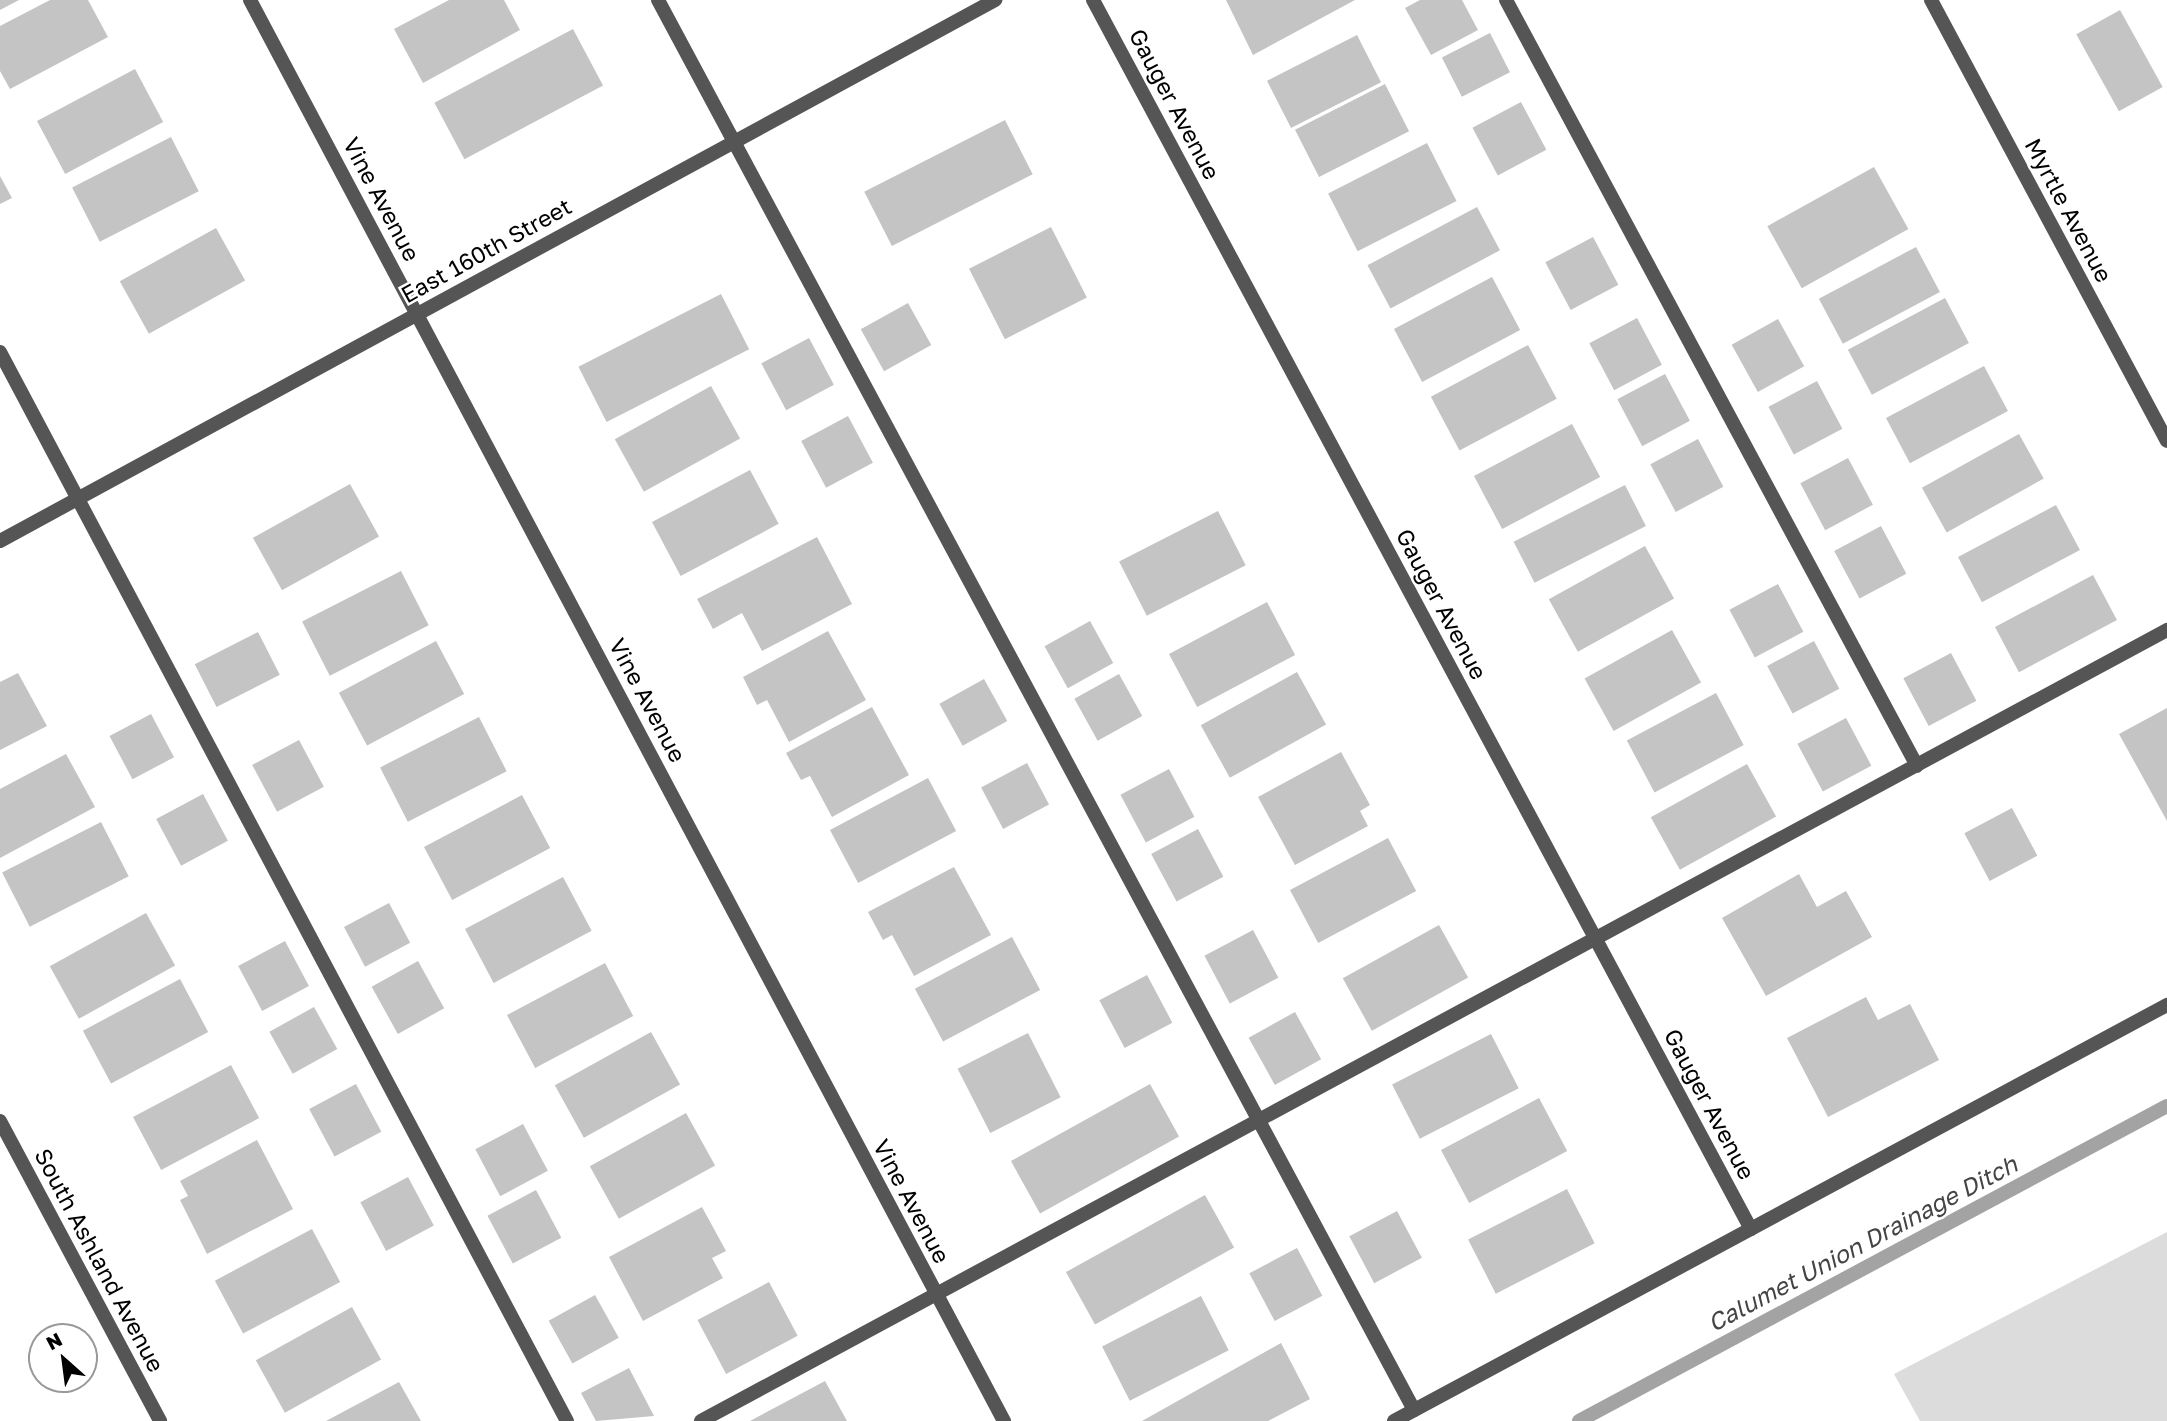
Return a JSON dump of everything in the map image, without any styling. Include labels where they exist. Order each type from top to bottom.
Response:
[{"type":"street","name":"Vine Avenue","points":[[250,0],[1004,1421]]},
{"type":"street","points":[[658,0],[1414,1410]]},
{"type":"street","name":"East 160th Street","points":[[0,541],[995,0]]},
{"type":"street","name":"Gauger Avenue","points":[[1093,0],[1751,1229]]},
{"type":"street","points":[[1506,0],[1917,766]]},
{"type":"street","name":"Myrtle Avenue","points":[[1931,0],[2167,441]]},
{"type":"street","points":[[0,352],[567,1421]]},
{"type":"street","points":[[701,1421],[935,1292],[1260,1122],[2167,631]]},
{"type":"street","points":[[1394,1421],[2167,1005]]},
{"type":"street","name":"South Ashland Avenue","points":[[0,1121],[160,1421]]},
{"type":"shaded area","points":[[2167,1232],[2167,1421],[1920,1421],[1894,1374]]},
{"type":"building","points":[[0,0],[19,0],[0,10]]},
{"type":"building","points":[[50,0],[88,0],[108,37],[10,89],[0,71],[0,26]]},
{"type":"building","points":[[449,0],[504,0],[520,30],[423,83],[394,29]]},
{"type":"building","points":[[1226,0],[1355,0],[1253,55]]},
{"type":"building","points":[[1420,0],[1462,0],[1478,30],[1431,55],[1405,8]]},
{"type":"building","points":[[2120,10],[2163,87],[2119,111],[2076,34]]},
{"type":"building","points":[[573,29],[603,86],[464,159],[434,103]]},
{"type":"building","points":[[1490,33],[1510,72],[1462,97],[1442,58]]},
{"type":"building","points":[[1357,35],[1381,82],[1291,128],[1267,81]]},
{"type":"building","points":[[135,69],[163,122],[65,174],[37,121]]},
{"type":"building","points":[[1385,84],[1409,131],[1319,177],[1295,130]]},
{"type":"building","points":[[1521,102],[1546,150],[1498,176],[1472,128]]},
{"type":"building","points":[[1005,120],[1033,174],[892,246],[864,192]]},
{"type":"building","points":[[171,137],[199,191],[100,242],[72,187]]},
{"type":"building","points":[[1427,143],[1457,201],[1358,251],[1328,193]]},
{"type":"building","points":[[1874,167],[1908,229],[1802,288],[1767,226]]},
{"type":"building","points":[[0,176],[12,198],[0,204]]},
{"type":"building","points":[[1477,207],[1500,250],[1391,308],[1368,265]]},
{"type":"building","points":[[1051,227],[1087,297],[1005,339],[969,269]]},
{"type":"building","points":[[216,228],[245,280],[149,334],[120,281]]},
{"type":"building","points":[[1593,237],[1618,285],[1571,310],[1545,262]]},
{"type":"building","points":[[1916,247],[1940,292],[1843,344],[1819,299]]},
{"type":"building","points":[[1492,277],[1520,330],[1422,382],[1394,329]]},
{"type":"building","points":[[721,294],[749,349],[607,422],[578,367]]},
{"type":"building","points":[[1945,298],[1969,343],[1872,395],[1848,350]]},
{"type":"building","points":[[908,303],[931,345],[884,371],[861,329]]},
{"type":"building","points":[[1637,318],[1662,365],[1614,390],[1589,343]]},
{"type":"building","points":[[1778,319],[1804,366],[1758,392],[1732,345]]},
{"type":"building","points":[[809,338],[834,385],[786,410],[761,363]]},
{"type":"building","points":[[1528,345],[1557,399],[1460,451],[1431,397]]},
{"type":"building","points":[[1984,366],[2008,411],[1910,463],[1886,418]]},
{"type":"building","points":[[1665,374],[1690,421],[1642,446],[1617,399]]},
{"type":"building","points":[[1817,381],[1842,429],[1794,455],[1768,407]]},
{"type":"building","points":[[711,386],[740,438],[644,492],[615,439]]},
{"type":"building","points":[[848,416],[873,463],[826,488],[801,441]]},
{"type":"building","points":[[1572,424],[1600,477],[1502,529],[1474,476]]},
{"type":"building","points":[[2019,434],[2044,479],[1947,532],[1922,488]]},
{"type":"building","points":[[1698,439],[1723,487],[1676,512],[1650,464]]},
{"type":"building","points":[[1848,458],[1873,505],[1825,530],[1800,483]]},
{"type":"building","points":[[750,470],[779,524],[681,576],[652,522]]},
{"type":"building","points":[[350,484],[379,536],[282,590],[253,538]]},
{"type":"building","points":[[1625,485],[1646,526],[1535,583],[1514,542]]},
{"type":"building","points":[[2056,505],[2080,550],[1982,602],[1958,557]]},
{"type":"building","points":[[1218,511],[1246,565],[1147,616],[1119,561]]},
{"type":"building","points":[[1881,526],[1906,574],[1860,599],[1834,551]]},
{"type":"building","points":[[817,537],[852,604],[762,651],[742,613],[713,629],[697,599]]},
{"type":"building","points":[[1645,546],[1674,598],[1578,652],[1549,599]]},
{"type":"building","points":[[401,571],[429,625],[330,676],[302,621]]},
{"type":"building","points":[[2093,575],[2117,620],[2019,672],[1995,627]]},
{"type":"building","points":[[1778,584],[1803,632],[1755,658],[1729,610]]},
{"type":"building","points":[[1267,602],[1295,655],[1197,707],[1169,654]]},
{"type":"building","points":[[1090,621],[1113,663],[1068,688],[1045,646]]},
{"type":"building","points":[[1672,630],[1701,682],[1614,731],[1585,678]]},
{"type":"building","points":[[828,631],[866,700],[789,742],[767,700],[757,705],[743,677]]},
{"type":"building","points":[[258,632],[280,675],[217,707],[195,664]]},
{"type":"building","points":[[436,641],[464,694],[367,746],[339,693]]},
{"type":"building","points":[[1814,641],[1839,689],[1793,714],[1767,666]]},
{"type":"building","points":[[1951,653],[1976,701],[1929,726],[1903,678]]},
{"type":"building","points":[[1297,672],[1326,724],[1230,778],[1201,725]]},
{"type":"building","points":[[18,673],[47,726],[0,750],[0,682]]},
{"type":"building","points":[[1119,674],[1142,716],[1098,741],[1074,699]]},
{"type":"building","points":[[984,679],[1007,721],[963,746],[939,704]]},
{"type":"building","points":[[1716,693],[1744,745],[1655,793],[1627,740]]},
{"type":"building","points":[[872,707],[909,775],[832,817],[810,776],[801,780],[786,753]]},
{"type":"building","points":[[2167,708],[2167,821],[2119,734]]},
{"type":"building","points":[[151,714],[174,757],[133,779],[110,736]]},
{"type":"building","points":[[479,717],[507,771],[408,822],[380,767]]},
{"type":"building","points":[[1846,718],[1871,766],[1823,792],[1797,744]]},
{"type":"building","points":[[299,740],[324,787],[277,812],[252,765]]},
{"type":"building","points":[[1341,752],[1370,805],[1360,811],[1368,826],[1295,865],[1258,797]]},
{"type":"building","points":[[66,754],[95,807],[0,858],[0,789]]},
{"type":"building","points":[[1027,763],[1049,804],[1003,829],[981,787]]},
{"type":"building","points":[[1747,764],[1776,816],[1680,870],[1651,817]]},
{"type":"building","points":[[1169,769],[1194,817],[1146,843],[1120,795]]},
{"type":"building","points":[[928,778],[956,831],[858,883],[830,830]]},
{"type":"building","points":[[203,794],[228,841],[181,866],[156,819]]},
{"type":"building","points":[[522,795],[550,848],[452,900],[424,847]]},
{"type":"building","points":[[2012,808],[2037,856],[1990,881],[1964,833]]},
{"type":"building","points":[[101,822],[129,876],[30,927],[2,872]]},
{"type":"building","points":[[1198,829],[1223,877],[1177,902],[1151,854]]},
{"type":"building","points":[[1388,838],[1416,891],[1318,943],[1290,890]]},
{"type":"building","points":[[954,867],[991,935],[914,976],[892,935],[883,940],[868,912]]},
{"type":"building","points":[[1799,874],[1817,907],[1846,891],[1872,937],[1766,996],[1722,918]]},
{"type":"building","points":[[563,877],[592,931],[494,983],[465,929]]},
{"type":"building","points":[[389,903],[410,943],[365,967],[344,927]]},
{"type":"building","points":[[146,913],[175,965],[79,1019],[50,966]]},
{"type":"building","points":[[1439,925],[1468,977],[1372,1031],[1343,978]]},
{"type":"building","points":[[1253,930],[1278,978],[1230,1004],[1204,956]]},
{"type":"building","points":[[1012,937],[1040,990],[943,1042],[915,989]]},
{"type":"building","points":[[285,941],[309,986],[262,1011],[238,966]]},
{"type":"building","points":[[418,961],[444,1008],[398,1034],[372,987]]},
{"type":"building","points":[[605,963],[633,1016],[535,1068],[507,1015]]},
{"type":"building","points":[[1147,975],[1172,1023],[1125,1048],[1099,1000]]},
{"type":"building","points":[[180,979],[208,1032],[111,1084],[83,1031]]},
{"type":"building","points":[[1866,997],[1878,1020],[1910,1004],[1939,1060],[1828,1117],[1787,1038]]},
{"type":"building","points":[[314,1007],[337,1049],[293,1074],[269,1032]]},
{"type":"building","points":[[1295,1012],[1321,1059],[1275,1085],[1249,1038]]},
{"type":"building","points":[[651,1032],[680,1084],[584,1138],[555,1085]]},
{"type":"building","points":[[1028,1033],[1061,1097],[990,1133],[958,1069]]},
{"type":"building","points":[[1491,1034],[1519,1088],[1420,1139],[1392,1084]]},
{"type":"building","points":[[231,1065],[259,1118],[161,1170],[133,1117]]},
{"type":"building","points":[[356,1084],[381,1132],[335,1157],[309,1109]]},
{"type":"building","points":[[1150,1084],[1179,1136],[1040,1214],[1011,1161]]},
{"type":"building","points":[[1539,1098],[1567,1151],[1469,1203],[1441,1150]]},
{"type":"building","points":[[686,1113],[715,1165],[619,1219],[590,1166]]},
{"type":"building","points":[[523,1124],[548,1171],[500,1196],[475,1149]]},
{"type":"building","points":[[257,1140],[293,1209],[207,1254],[180,1200],[188,1196],[180,1181]]},
{"type":"building","points":[[408,1177],[434,1226],[386,1251],[360,1202]]},
{"type":"building","points":[[1567,1189],[1595,1243],[1496,1294],[1468,1239]]},
{"type":"building","points":[[536,1190],[561,1238],[513,1264],[487,1216]]},
{"type":"building","points":[[1205,1195],[1234,1247],[1095,1325],[1066,1272]]},
{"type":"building","points":[[702,1207],[726,1251],[712,1258],[723,1278],[643,1321],[609,1257]]},
{"type":"building","points":[[1397,1211],[1422,1258],[1374,1283],[1349,1236]]},
{"type":"building","points":[[312,1229],[340,1282],[243,1334],[215,1281]]},
{"type":"building","points":[[1297,1248],[1322,1296],[1275,1321],[1249,1273]]},
{"type":"building","points":[[769,1282],[798,1336],[726,1374],[697,1320]]},
{"type":"building","points":[[595,1295],[619,1338],[572,1364],[549,1321]]},
{"type":"building","points":[[1201,1296],[1229,1350],[1130,1401],[1102,1346]]},
{"type":"building","points":[[352,1307],[381,1359],[285,1413],[256,1360]]},
{"type":"building","points":[[1281,1343],[1310,1399],[1268,1421],[1142,1421]]},
{"type":"building","points":[[629,1368],[654,1416],[596,1421],[581,1393]]},
{"type":"building","points":[[825,1381],[847,1421],[750,1421]]},
{"type":"building","points":[[399,1382],[421,1421],[326,1421]]},
{"type":"waterway","name":"Calumet Union Drainage Ditch","points":[[1579,1421],[2167,1106]]}]
